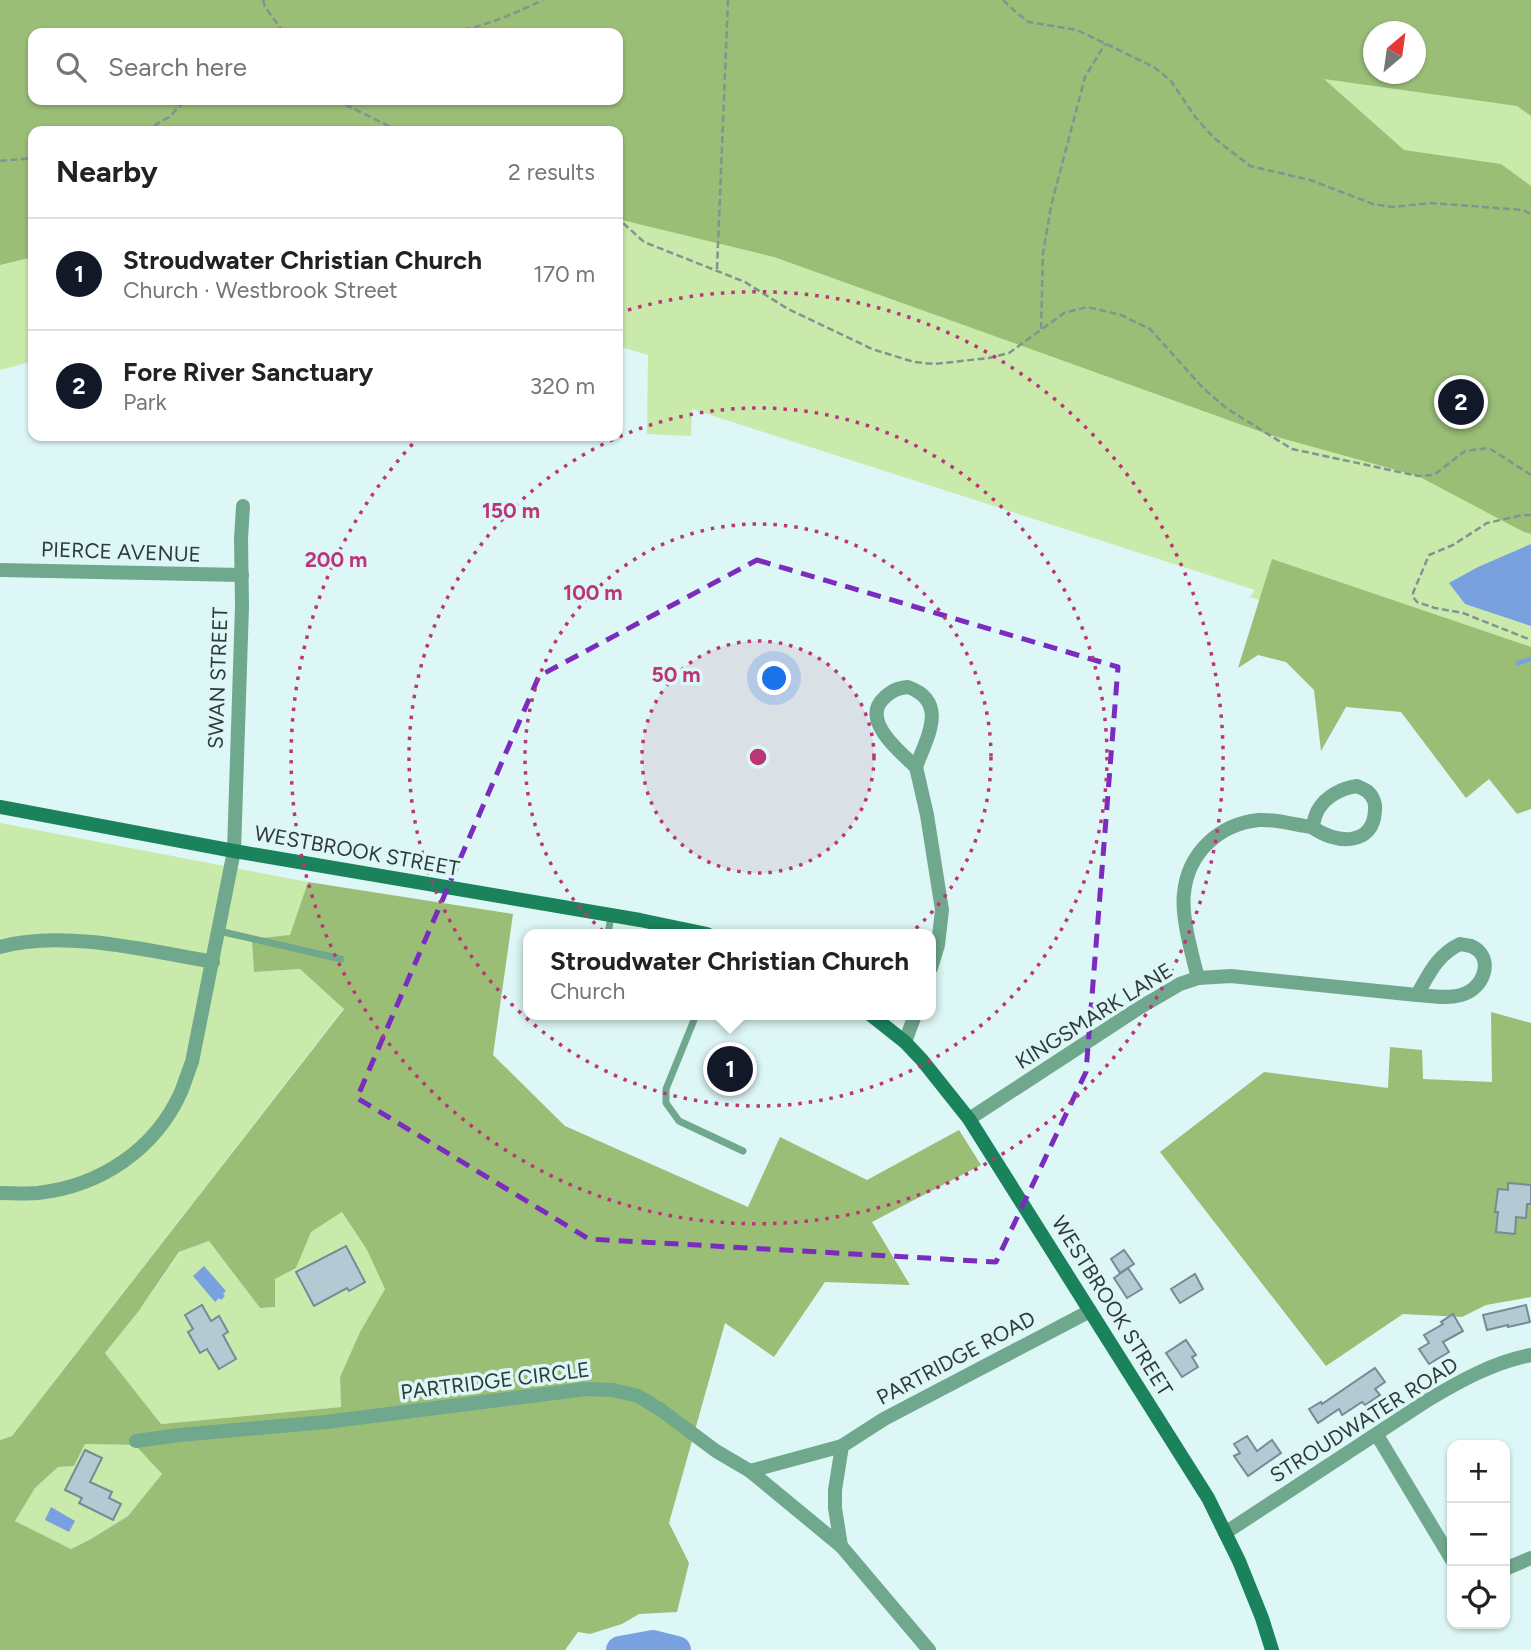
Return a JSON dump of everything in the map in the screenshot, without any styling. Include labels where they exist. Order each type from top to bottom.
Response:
[{"type":"main road","name":"WESTBROOK STREET","points":[[0,807],[680,929]]},
{"type":"main road","name":"WESTBROOK STREET","points":[[877,1020],[905,1042],[969,1119],[1208,1497],[1262,1618],[1272,1650]]},
{"type":"street","name":"SWAN STREET","points":[[0,1193],[36,1193],[67,1188],[98,1177],[122,1164],[142,1147],[162,1124],[180,1094],[192,1062],[234,851],[243,506]]},
{"type":"street","name":"PIERCE AVENUE","points":[[0,570],[242,575]]},
{"type":"street","points":[[916,767],[882,732],[877,719],[880,701],[895,689],[908,687],[920,692],[930,701],[933,716],[916,767],[942,910],[936,952]]},
{"type":"street","points":[[1198,978],[1185,918],[1183,894],[1196,856],[1209,840],[1223,831],[1239,824],[1261,820],[1312,827],[1334,838],[1348,840],[1363,836],[1374,821],[1376,804],[1369,792],[1357,786],[1343,788],[1329,797],[1317,811],[1312,827]]},
{"type":"street","points":[[0,947],[18,942],[61,940],[126,947],[213,962]]},
{"type":"street","name":"KINGSMARK LANE","points":[[969,1119],[1139,1008],[1180,984],[1198,978],[1231,976],[1417,995],[1449,997],[1463,995],[1478,987],[1486,971],[1482,956],[1473,947],[1460,944],[1447,950],[1417,995]]},
{"type":"street","points":[[905,1042],[913,1020]]},
{"type":"street","name":"PARTRIDGE ROAD","points":[[750,1472],[842,1446],[884,1419],[1090,1311]]},
{"type":"street","name":"STROUDWATER ROAD","points":[[1225,1533],[1458,1382],[1489,1368],[1531,1355]]},
{"type":"street","name":"PARTRIDGE CIRCLE","points":[[136,1441],[353,1419],[586,1389],[613,1390],[638,1396],[750,1472],[841,1546],[929,1650]]},
{"type":"street","points":[[1377,1435],[1447,1552]]},
{"type":"street","points":[[841,1546],[835,1490],[842,1446]]},
{"type":"street","points":[[1510,1567],[1531,1558]]},
{"type":"lane","points":[[609,929],[611,916]]},
{"type":"lane","points":[[219,931],[341,959]]},
{"type":"lane","points":[[694,1020],[666,1089],[666,1103],[679,1121],[743,1151]]},
{"type":"path","points":[[263,0],[280,28]]},
{"type":"path","points":[[473,28],[499,21],[543,0]]},
{"type":"path","points":[[717,271],[728,0]]},
{"type":"path","points":[[1003,0],[1029,22],[1077,30],[1154,67],[1171,81],[1196,118],[1214,138],[1250,166],[1310,180],[1373,204],[1392,207],[1431,203],[1523,210],[1531,214]]},
{"type":"path","points":[[1041,330],[1043,253],[1051,206],[1085,77],[1105,44]]},
{"type":"path","points":[[154,126],[169,117],[181,105]]},
{"type":"path","points":[[346,105],[389,126]]},
{"type":"path","points":[[0,161],[28,158]]},
{"type":"path","points":[[623,223],[644,243],[745,282],[788,309],[872,349],[914,362],[934,364],[1009,353],[1064,313],[1087,307],[1121,315],[1150,328],[1203,388],[1226,408],[1292,449],[1418,477],[1434,475],[1465,451],[1489,448],[1531,475]]},
{"type":"path","points":[[1531,515],[1487,523],[1453,545],[1429,555],[1413,593],[1417,602],[1463,613],[1531,640]]},
{"type":"highlighted area","points":[[757,560],[1118,667],[1086,1072],[996,1262],[589,1239],[357,1098],[539,676]]},
{"type":"green space","points":[[0,0],[1531,0],[1531,684],[1250,597],[1255,590],[692,409],[691,436],[647,434],[648,355],[623,348],[623,126],[28,126],[28,362],[0,370]]},
{"type":"green space","points":[[0,0],[1531,0],[1531,116],[1517,106],[1324,79],[1404,150],[1501,164],[1531,186],[1531,534],[1418,476],[1270,435],[774,257],[623,220],[623,126],[28,126],[28,258],[0,265]]},
{"type":"green space","points":[[1272,559],[1531,647],[1531,809],[1517,814],[1489,779],[1466,798],[1401,712],[1346,707],[1321,751],[1314,690],[1286,662],[1258,655],[1238,668]]},
{"type":"green space","points":[[0,823],[308,882],[291,935],[254,972],[300,969],[344,1008],[12,1436],[0,1440]]},
{"type":"green space","points":[[308,882],[513,914],[493,1055],[565,1126],[748,1207],[780,1137],[867,1180],[959,1130],[981,1165],[872,1222],[910,1285],[825,1282],[774,1357],[725,1323],[669,1523],[689,1563],[677,1612],[639,1614],[622,1624],[590,1634],[578,1632],[565,1650],[0,1650],[0,1440],[12,1436],[344,1009],[300,969],[254,972],[252,939],[290,935]],"holes":[[[342,1212],[367,1250],[385,1289],[360,1332],[340,1377],[341,1407],[161,1424],[105,1353],[138,1312],[179,1252],[209,1241],[260,1308],[275,1307],[275,1279],[296,1268],[311,1232]],[[85,1444],[135,1445],[162,1474],[128,1516],[71,1549],[15,1521],[35,1488],[58,1467],[74,1466]]]},
{"type":"green space","points":[[1491,1012],[1531,1023],[1531,1297],[1486,1305],[1462,1317],[1403,1314],[1326,1366],[1160,1152],[1264,1072],[1388,1088],[1390,1047],[1422,1050],[1423,1079],[1492,1082]]},
{"type":"green space","points":[[342,1212],[367,1250],[385,1289],[360,1332],[340,1377],[341,1407],[161,1424],[105,1353],[180,1252],[209,1241],[260,1308],[275,1307],[275,1279],[296,1267],[311,1232]]},
{"type":"green space","points":[[85,1444],[135,1445],[162,1474],[128,1516],[71,1549],[15,1521],[35,1488],[58,1467],[74,1466]]},
{"type":"water","points":[[1531,544],[1531,626],[1465,604],[1449,583],[1478,567]]},
{"type":"water","points":[[204,1266],[226,1291],[221,1300],[219,1298],[215,1302],[193,1276]]},
{"type":"water","points":[[51,1507],[75,1521],[69,1532],[45,1520]]},
{"type":"building","points":[[1508,1183],[1531,1185],[1531,1204],[1527,1204],[1526,1218],[1516,1217],[1515,1234],[1496,1232],[1498,1189],[1508,1190]]},
{"type":"building","points":[[346,1246],[365,1282],[349,1291],[347,1288],[314,1306],[296,1272]]},
{"type":"building","points":[[1124,1250],[1134,1264],[1120,1273],[1111,1259]]},
{"type":"building","points":[[1128,1268],[1142,1289],[1127,1298],[1114,1278]]},
{"type":"building","points":[[1195,1274],[1203,1289],[1180,1303],[1171,1289]]},
{"type":"building","points":[[202,1305],[211,1321],[219,1316],[228,1332],[223,1335],[236,1359],[219,1369],[207,1349],[200,1353],[188,1332],[193,1329],[185,1315]]},
{"type":"building","points":[[1526,1305],[1530,1322],[1487,1330],[1483,1315]]},
{"type":"building","points":[[1453,1314],[1463,1331],[1443,1342],[1449,1352],[1429,1364],[1419,1349],[1429,1343],[1424,1335],[1443,1324],[1441,1322]]},
{"type":"building","points":[[1186,1340],[1196,1355],[1192,1357],[1198,1367],[1182,1377],[1166,1353]]},
{"type":"building","points":[[1375,1368],[1385,1382],[1375,1389],[1380,1395],[1365,1405],[1362,1402],[1342,1415],[1339,1409],[1318,1423],[1309,1409],[1321,1402],[1322,1404]]},
{"type":"building","points":[[1247,1436],[1257,1451],[1272,1440],[1281,1453],[1248,1476],[1234,1456],[1240,1453],[1234,1444]]},
{"type":"building","points":[[85,1450],[102,1458],[90,1482],[112,1492],[109,1498],[121,1504],[113,1520],[79,1503],[82,1498],[65,1490]]},
{"type":"waterway","points":[[1518,663],[1531,659]]},
{"type":"waterway","points":[[620,1650],[653,1644],[677,1650]]},
{"type":"place","name":"Fore River Sanctuary","points":[[1461,402]]},
{"type":"place","name":"Stroudwater Christian Church","points":[[730,1069]]}]
